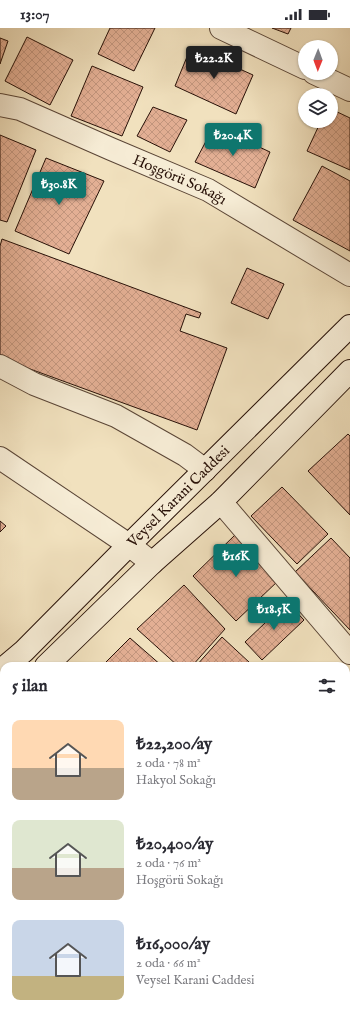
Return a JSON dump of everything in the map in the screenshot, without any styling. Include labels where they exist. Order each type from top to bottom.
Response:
[{"type":"street","points":[[221,28],[298,65]]},
{"type":"street","points":[[329,80],[350,90]]},
{"type":"street","name":"Hoşgörü Sokağı","points":[[0,104],[20,109],[208,190],[350,276]]},
{"type":"street","name":"Veysel Karani Caddesi","points":[[11,662],[24,651],[350,326]]},
{"type":"street","points":[[0,366],[34,384],[116,416],[185,455],[205,470]]},
{"type":"street","name":"Veysel Karani Caddesi","points":[[50,662],[152,563],[221,502],[349,375]]},
{"type":"street","points":[[0,458],[129,545],[152,563]]},
{"type":"street","points":[[221,502],[350,653]]},
{"type":"building","points":[[110,28],[155,28],[134,71],[98,54]]},
{"type":"building","points":[[272,28],[291,28],[288,34]]},
{"type":"building","points":[[27,37],[73,60],[50,105],[5,81]]},
{"type":"building","points":[[0,38],[8,41],[0,64]]},
{"type":"building","points":[[191,47],[253,75],[236,114],[175,86]]},
{"type":"building","points":[[92,66],[143,87],[122,136],[71,116]]},
{"type":"building","points":[[153,107],[187,120],[170,152],[137,136]]},
{"type":"building","points":[[338,112],[350,118],[350,170],[307,151],[318,128],[338,128]]},
{"type":"building","points":[[214,126],[270,152],[255,188],[195,162]]},
{"type":"building","points":[[0,135],[36,150],[7,222],[0,220]]},
{"type":"building","points":[[46,158],[104,181],[69,254],[15,231]]},
{"type":"building","points":[[322,166],[350,181],[350,251],[293,220]]},
{"type":"building","points":[[2,239],[201,313],[199,318],[186,314],[180,331],[227,348],[197,430],[0,358],[0,246]]},
{"type":"building","points":[[247,268],[284,284],[268,319],[231,303]]},
{"type":"building","points":[[348,434],[350,436],[350,515],[308,471]]},
{"type":"building","points":[[282,487],[328,534],[297,564],[251,516]]},
{"type":"building","points":[[0,521],[6,526],[0,532]]},
{"type":"building","points":[[236,534],[279,580],[236,621],[193,576]]},
{"type":"building","points":[[331,538],[350,558],[350,630],[295,572]]},
{"type":"building","points":[[184,585],[225,629],[196,662],[174,662],[137,629]]},
{"type":"building","points":[[287,602],[304,620],[262,660],[245,642]]},
{"type":"building","points":[[222,637],[249,662],[200,662]]},
{"type":"building","points":[[130,638],[157,662],[106,662]]}]
